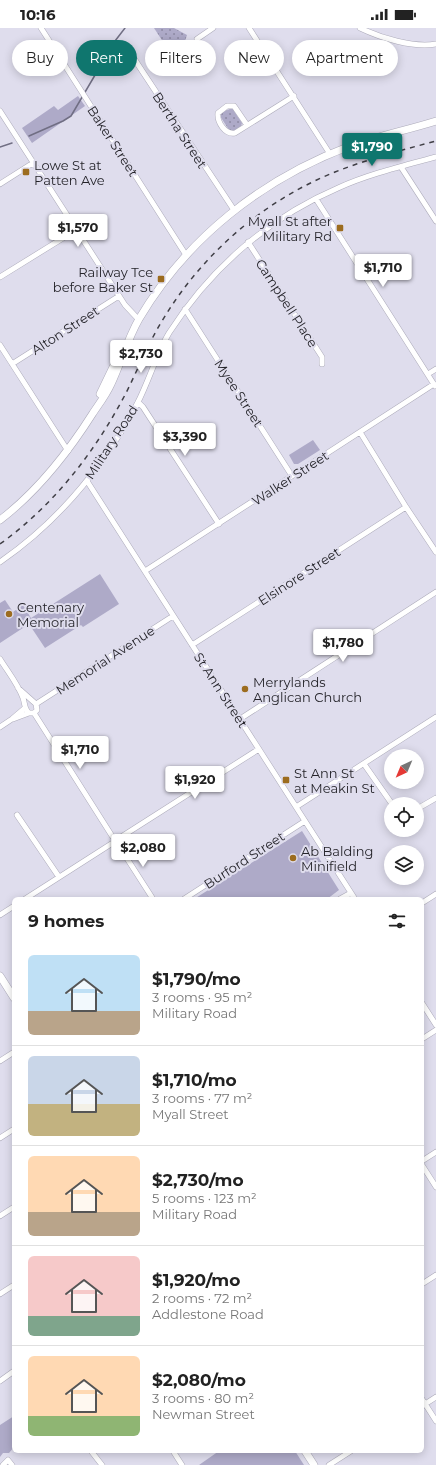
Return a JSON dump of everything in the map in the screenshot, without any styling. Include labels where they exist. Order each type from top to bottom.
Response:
[{"type":"main road","points":[[0,520],[46,479],[68,451],[110,385],[125,347],[139,320],[160,288],[186,255],[202,238],[234,210],[281,178],[330,154],[351,146],[436,122]]},
{"type":"main road","points":[[0,976],[12,995]]},
{"type":"main road","points":[[306,1453],[314,1465]]},
{"type":"street","name":"Baker Street","points":[[41,28],[186,255]]},
{"type":"street","points":[[197,39],[213,28]]},
{"type":"street","points":[[249,28],[330,154]]},
{"type":"street","points":[[360,28],[410,44],[436,44]]},
{"type":"street","name":"Bertha Street","points":[[137,63],[234,210]]},
{"type":"street","points":[[247,125],[234,106],[227,106],[218,113],[219,120],[229,133],[235,133],[294,96]]},
{"type":"street","points":[[0,111],[119,296],[131,314],[139,320]]},
{"type":"street","name":"Military Road","points":[[0,562],[49,521],[87,481],[107,453],[138,402],[168,335],[185,310],[218,270],[248,242],[278,220],[345,185],[436,157]]},
{"type":"street","points":[[0,184],[33,163]]},
{"type":"street","points":[[401,167],[436,221]]},
{"type":"street","points":[[316,199],[435,385]]},
{"type":"street","points":[[0,277],[76,230]]},
{"type":"street","name":"Campbell Place","points":[[248,242],[322,357],[322,364]]},
{"type":"street","name":"Alton Street","points":[[12,364],[119,296]]},
{"type":"street","name":"Myee Street","points":[[185,310],[292,476]]},
{"type":"street","points":[[0,345],[68,451]]},
{"type":"street","points":[[428,374],[436,369]]},
{"type":"street","name":"Walker Street","points":[[145,571],[435,385]]},
{"type":"street","points":[[138,402],[143,407],[219,524]]},
{"type":"street","points":[[360,432],[406,507],[436,552]]},
{"type":"street","name":"St Ann Street","points":[[87,481],[354,897]]},
{"type":"street","name":"Elsinore Street","points":[[192,645],[406,507]]},
{"type":"street","points":[[240,719],[436,592]]},
{"type":"street","name":"Memorial Avenue","points":[[28,710],[28,702],[35,703],[174,616]]},
{"type":"street","points":[[0,659],[18,688],[28,710],[112,836]]},
{"type":"street","points":[[0,727],[28,710],[37,708],[35,703],[18,688]]},
{"type":"street","points":[[296,807],[436,716]]},
{"type":"street","points":[[121,837],[259,749]]},
{"type":"street","points":[[364,764],[387,797]]},
{"type":"street","points":[[424,805],[436,798]]},
{"type":"street","points":[[17,815],[59,877]]},
{"type":"street","name":"Burford Street","points":[[187,897],[305,821]]},
{"type":"street","points":[[112,836],[116,834],[121,837]]},
{"type":"street","points":[[28,897],[110,844],[112,836]]},
{"type":"street","points":[[119,846],[122,841],[121,837]]},
{"type":"street","points":[[110,844],[113,846],[119,846]]},
{"type":"street","points":[[119,846],[152,897]]},
{"type":"street","points":[[343,897],[351,892]]},
{"type":"street","points":[[424,902],[436,894]]},
{"type":"street","points":[[0,915],[12,907]]},
{"type":"street","points":[[424,1006],[436,1025]]},
{"type":"street","points":[[424,1038],[436,1030]]},
{"type":"street","points":[[0,1061],[12,1053]]},
{"type":"street","points":[[0,1138],[12,1130]]},
{"type":"street","points":[[424,1160],[436,1152]]},
{"type":"street","points":[[424,1169],[436,1187]]},
{"type":"street","points":[[0,1216],[12,1208]]},
{"type":"street","points":[[424,1283],[436,1275]]},
{"type":"street","points":[[0,1294],[12,1286]]},
{"type":"street","points":[[0,1381],[12,1372]]},
{"type":"street","points":[[436,1397],[424,1405],[436,1421]]},
{"type":"street","points":[[93,1453],[102,1465]]},
{"type":"street","points":[[174,1453],[182,1465]]},
{"type":"street","points":[[329,1465],[348,1453]]},
{"type":"street","points":[[3,1465],[8,1460],[12,1465]]},
{"type":"shaded area","points":[[154,28],[174,28],[187,35],[185,40],[162,40]]},
{"type":"shaded area","points":[[78,96],[85,106],[32,143],[22,128],[54,106],[58,110]]},
{"type":"shaded area","points":[[232,108],[242,123],[241,126],[234,131],[229,130],[220,116],[223,112]]},
{"type":"shaded area","points":[[313,440],[320,450],[298,464],[294,464],[289,455]]},
{"type":"shaded area","points":[[100,574],[119,604],[83,627],[81,625],[45,648],[31,627],[26,626],[0,643],[0,603],[5,600],[13,612],[23,605],[31,618]]},
{"type":"shaded area","points":[[302,831],[339,890],[330,897],[197,897]]},
{"type":"shaded area","points":[[12,1417],[12,1449],[9,1453],[3,1453],[0,1457],[0,1425]]},
{"type":"shaded area","points":[[216,1453],[296,1453],[304,1465],[199,1465]]},
{"type":"waterway","points":[[29,136],[71,116],[115,41],[125,28]]},
{"type":"waterway","points":[[0,147],[12,143]]},
{"type":"railway","points":[[0,544],[20,529],[72,476],[101,436],[114,415],[157,330],[178,297],[215,252],[236,232],[283,198],[335,172],[398,151],[436,141]]},
{"type":"place","name":"Lowe St at Patten Ave","points":[[26,172]]},
{"type":"place","name":"Myall St after Military Rd","points":[[340,228]]},
{"type":"place","name":"Railway Tce before Baker St","points":[[161,279]]},
{"type":"place","name":"Centenary Memorial","points":[[9,614]]},
{"type":"place","name":"Merrylands Anglican Church","points":[[245,689]]},
{"type":"place","name":"St Ann St at Meakin St","points":[[286,780]]},
{"type":"place","name":"Ab Balding Minifield","points":[[293,858]]}]
